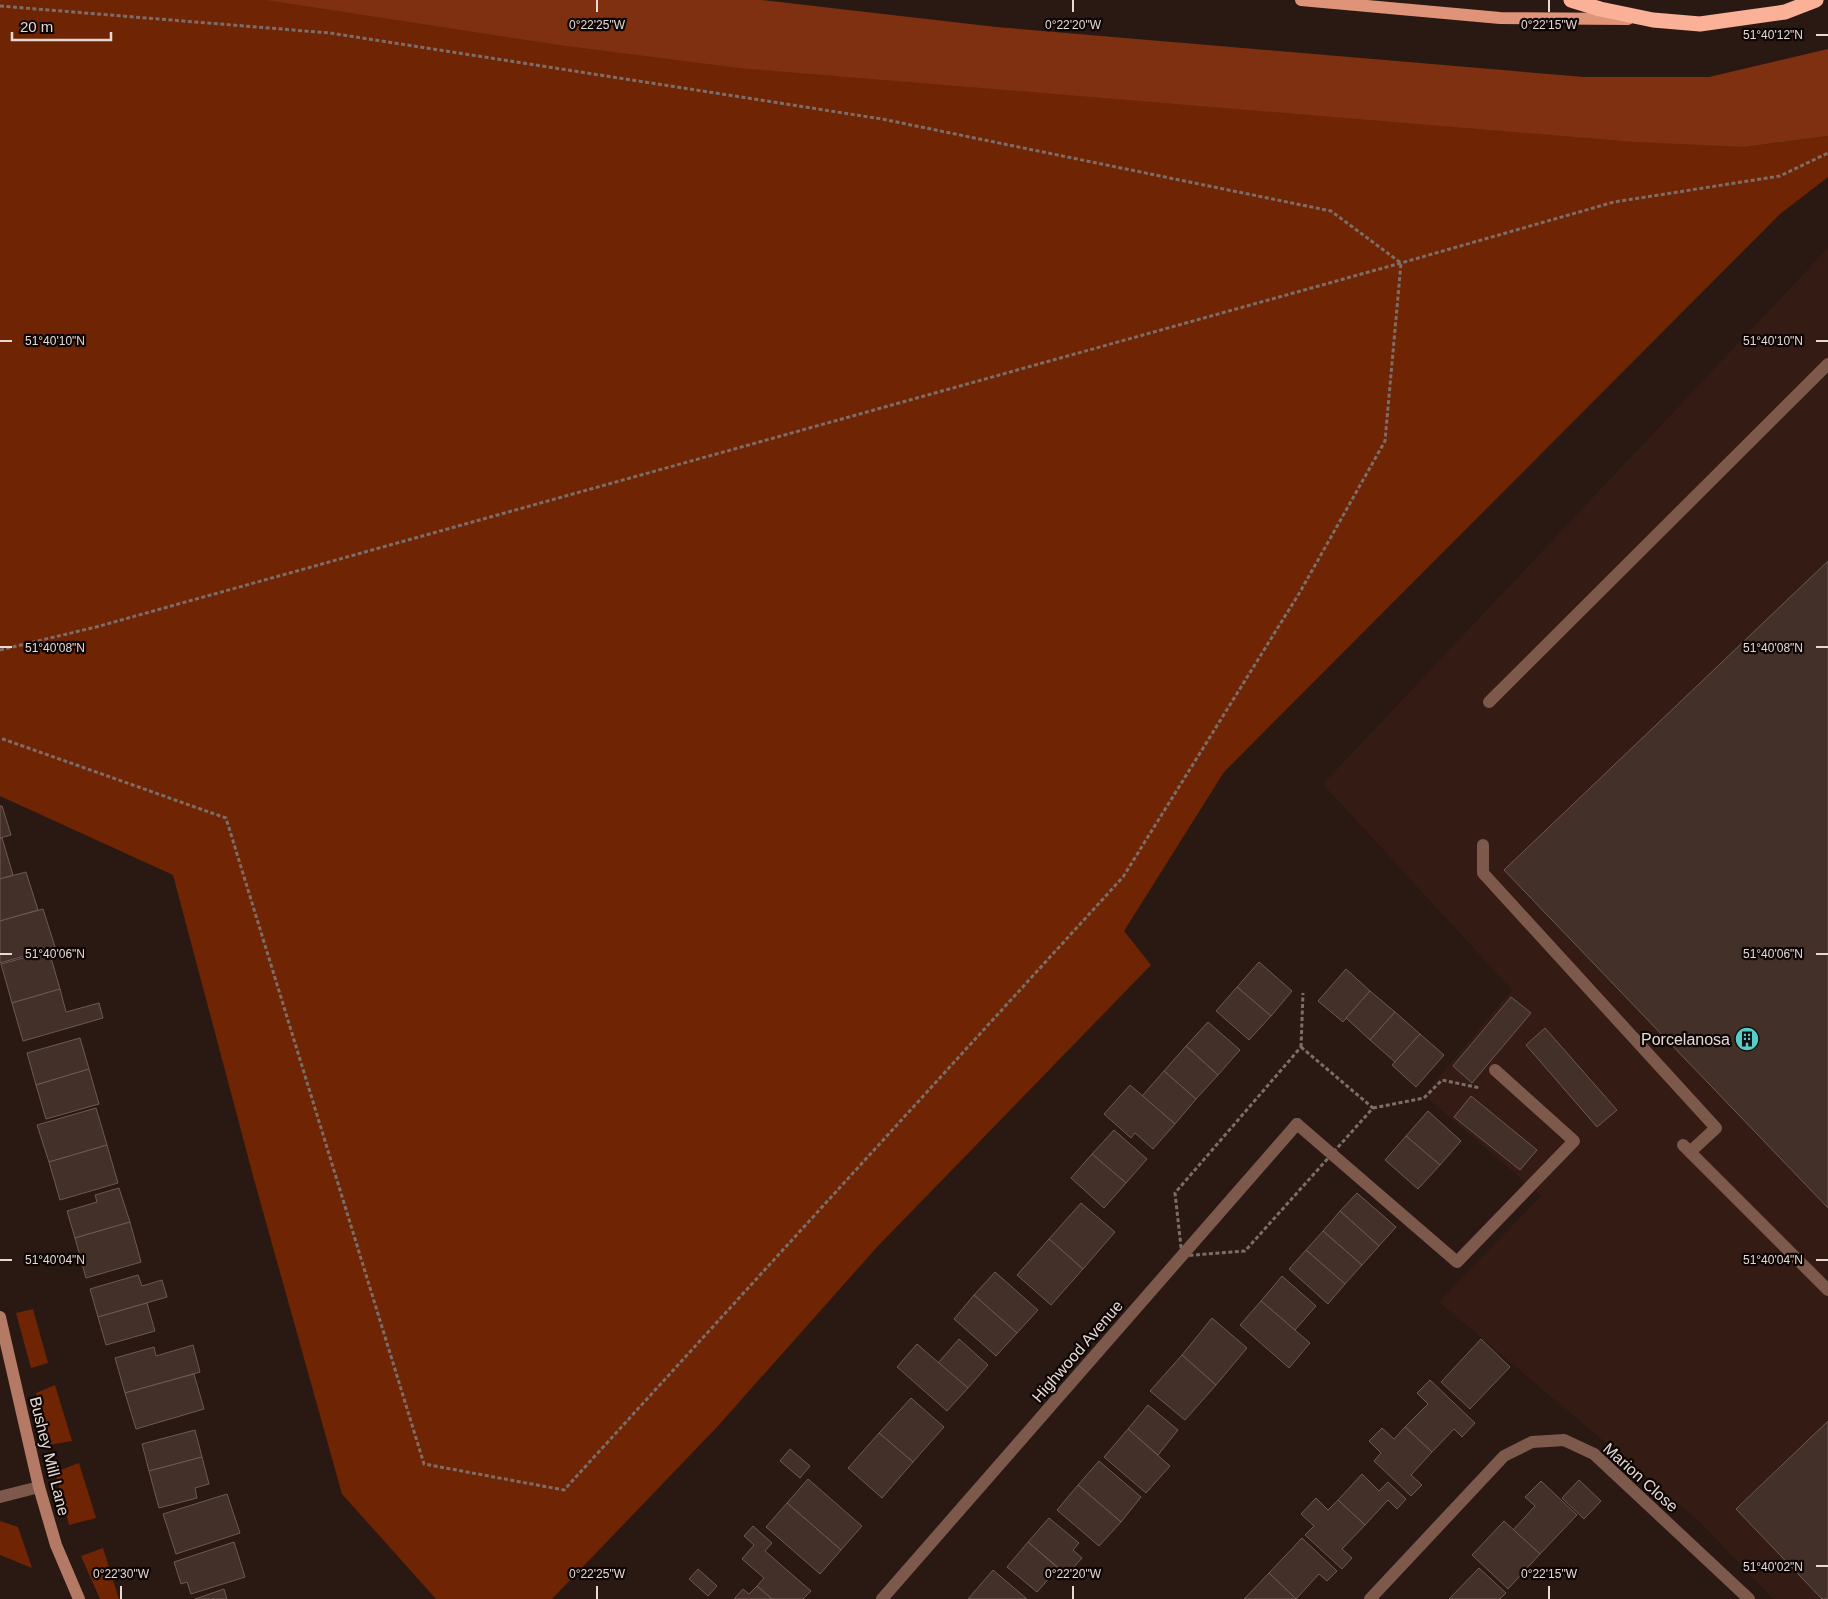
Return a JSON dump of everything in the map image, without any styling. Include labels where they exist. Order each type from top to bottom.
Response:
[{"type":"highway","points":[[1571,0],[1600,9],[1653,20],[1700,24],[1785,12],[1828,0]]},
{"type":"highway","points":[[1801,7],[1816,0]]},
{"type":"main road","points":[[1301,0],[1500,18],[1653,20]]},
{"type":"street","points":[[1490,702],[1828,364]]},
{"type":"street","points":[[1483,845],[1483,873],[1716,1128],[1686,1148],[1828,1290]]},
{"type":"street","name":"Highwood Avenue","points":[[882,1599],[1298,1124],[1457,1262],[1574,1141],[1495,1070]]},
{"type":"street","name":"Bushey Mill Lane","points":[[0,1318],[39,1487],[56,1544],[79,1599]]},
{"type":"street","name":"Marion Close","points":[[1370,1599],[1504,1456],[1532,1442],[1564,1440],[1594,1454],[1749,1599]]},
{"type":"street","points":[[0,1497],[39,1487]]},
{"type":"path","points":[[0,6],[330,33],[882,119],[1331,210],[1401,264]]},
{"type":"path","points":[[0,650],[106,624],[1401,264],[1614,202],[1780,176],[1828,153]]},
{"type":"path","points":[[0,738],[226,818],[424,1464],[564,1490],[1123,877],[1300,592],[1384,441],[1401,264]]},
{"type":"path","points":[[1301,1047],[1303,992]]},
{"type":"path","points":[[1372,1108],[1424,1098],[1442,1080],[1479,1088],[1495,1070]]},
{"type":"shaded area","points":[[0,0],[271,0],[1745,147],[1828,136],[1828,177],[1780,214],[1224,772],[1124,931],[1151,965],[877,1247],[717,1427],[552,1599],[436,1599],[342,1494],[255,1183],[173,875],[0,796]]},
{"type":"shaded area","points":[[266,0],[761,0],[996,27],[1584,77],[1709,77],[1828,49],[1828,136],[1745,147],[1636,142],[739,68],[559,45]]},
{"type":"shaded area","points":[[1828,248],[1828,1599],[1773,1599],[1700,1522],[1439,1302],[1541,1196],[1424,1095],[1512,990],[1323,784]]},
{"type":"shaded area","points":[[33,1309],[48,1363],[31,1368],[16,1313]]},
{"type":"shaded area","points":[[55,1385],[72,1441],[49,1445],[36,1393]]},
{"type":"shaded area","points":[[79,1463],[96,1518],[69,1525],[55,1472]]},
{"type":"shaded area","points":[[0,1521],[18,1527],[32,1568],[0,1555]]},
{"type":"shaded area","points":[[103,1548],[119,1599],[100,1599],[81,1556]]},
{"type":"building","name":"Porcelanosa","points":[[1828,561],[1828,1208],[1504,870]]},
{"type":"building","points":[[0,806],[2,806],[11,835],[0,838]]},
{"type":"building","points":[[0,838],[2,838],[13,875],[0,879]]},
{"type":"building","points":[[26,872],[38,910],[0,921],[0,879]]},
{"type":"building","points":[[43,909],[55,947],[0,963],[0,921]]},
{"type":"building","points":[[49,951],[60,989],[12,1003],[1,964]]},
{"type":"building","points":[[1259,962],[1292,991],[1271,1016],[1237,987]]},
{"type":"building","points":[[1346,969],[1370,991],[1343,1022],[1318,1001]]},
{"type":"building","points":[[1237,987],[1271,1016],[1249,1040],[1216,1011]]},
{"type":"building","points":[[60,989],[66,1012],[99,1003],[103,1018],[23,1041],[12,1003]]},
{"type":"building","points":[[1370,991],[1395,1012],[1370,1040],[1346,1018]]},
{"type":"building","points":[[1511,997],[1531,1013],[1472,1083],[1453,1066]]},
{"type":"building","points":[[1395,1012],[1420,1034],[1395,1062],[1370,1040]]},
{"type":"building","points":[[1208,1022],[1240,1050],[1218,1075],[1186,1046]]},
{"type":"building","points":[[1545,1028],[1617,1110],[1597,1127],[1526,1045]]},
{"type":"building","points":[[1420,1034],[1444,1055],[1416,1087],[1392,1065]]},
{"type":"building","points":[[80,1038],[89,1069],[36,1085],[27,1053]]},
{"type":"building","points":[[1186,1046],[1218,1075],[1196,1099],[1164,1071]]},
{"type":"building","points":[[89,1069],[99,1104],[46,1119],[36,1085]]},
{"type":"building","points":[[1164,1071],[1196,1099],[1175,1124],[1142,1096]]},
{"type":"building","points":[[1130,1085],[1175,1124],[1153,1149],[1135,1133],[1131,1138],[1104,1114]]},
{"type":"building","points":[[1471,1096],[1537,1150],[1520,1170],[1454,1117]]},
{"type":"building","points":[[96,1108],[107,1145],[49,1162],[37,1125]]},
{"type":"building","points":[[1428,1111],[1461,1141],[1440,1165],[1406,1136]]},
{"type":"building","points":[[1114,1130],[1147,1159],[1126,1183],[1092,1154]]},
{"type":"building","points":[[1406,1136],[1440,1165],[1418,1189],[1385,1160]]},
{"type":"building","points":[[107,1145],[118,1183],[60,1200],[49,1162]]},
{"type":"building","points":[[1092,1154],[1126,1183],[1104,1208],[1071,1178]]},
{"type":"building","points":[[119,1188],[130,1222],[75,1238],[67,1211],[97,1202],[95,1195]]},
{"type":"building","points":[[1357,1193],[1396,1227],[1379,1246],[1340,1211]]},
{"type":"building","points":[[1081,1203],[1115,1232],[1083,1269],[1049,1239]]},
{"type":"building","points":[[1340,1211],[1379,1246],[1362,1265],[1323,1231]]},
{"type":"building","points":[[130,1222],[141,1262],[86,1278],[75,1238]]},
{"type":"building","points":[[1323,1231],[1362,1265],[1345,1284],[1306,1250]]},
{"type":"building","points":[[1049,1239],[1083,1269],[1051,1305],[1017,1275]]},
{"type":"building","points":[[1306,1250],[1345,1284],[1328,1304],[1289,1269]]},
{"type":"building","points":[[995,1272],[1038,1310],[1017,1333],[974,1295]]},
{"type":"building","points":[[138,1275],[142,1286],[162,1280],[167,1297],[98,1317],[90,1289]]},
{"type":"building","points":[[1282,1276],[1316,1306],[1295,1330],[1261,1301]]},
{"type":"building","points":[[974,1295],[1017,1333],[996,1356],[954,1319]]},
{"type":"building","points":[[1261,1301],[1310,1343],[1289,1368],[1240,1325]]},
{"type":"building","points":[[147,1303],[155,1331],[106,1345],[98,1317]]},
{"type":"building","points":[[1212,1318],[1247,1348],[1216,1385],[1182,1355]]},
{"type":"building","points":[[959,1339],[988,1365],[968,1388],[938,1363]]},
{"type":"building","points":[[1481,1339],[1510,1367],[1470,1409],[1441,1382]]},
{"type":"building","points":[[917,1344],[968,1388],[947,1411],[897,1367]]},
{"type":"building","points":[[193,1345],[200,1372],[125,1393],[115,1358],[154,1347],[156,1356]]},
{"type":"building","points":[[1182,1355],[1216,1385],[1185,1420],[1150,1391]]},
{"type":"building","points":[[194,1374],[204,1409],[136,1429],[125,1393]]},
{"type":"building","points":[[1430,1380],[1475,1423],[1462,1437],[1454,1429],[1432,1452],[1405,1427],[1428,1404],[1417,1393]]},
{"type":"building","points":[[911,1398],[944,1427],[913,1462],[879,1433]]},
{"type":"building","points":[[1148,1405],[1178,1430],[1158,1455],[1128,1429]]},
{"type":"building","points":[[1828,1421],[1828,1599],[1822,1599],[1736,1509]]},
{"type":"building","points":[[1405,1427],[1432,1452],[1411,1475],[1422,1485],[1411,1496],[1374,1461],[1381,1453],[1369,1441],[1382,1428],[1394,1439]]},
{"type":"building","points":[[1128,1429],[1170,1466],[1146,1493],[1104,1457]]},
{"type":"building","points":[[195,1430],[202,1457],[149,1471],[142,1444]]},
{"type":"building","points":[[879,1433],[913,1462],[882,1498],[848,1468]]},
{"type":"building","points":[[790,1449],[810,1466],[800,1478],[780,1461]]},
{"type":"building","points":[[202,1457],[209,1484],[195,1488],[197,1498],[159,1508],[149,1471]]},
{"type":"building","points":[[1099,1461],[1141,1497],[1121,1522],[1078,1485]]},
{"type":"building","points":[[1362,1474],[1379,1491],[1388,1482],[1406,1499],[1397,1509],[1388,1500],[1365,1525],[1338,1500]]},
{"type":"building","points":[[808,1479],[862,1526],[841,1550],[787,1503]]},
{"type":"building","points":[[1579,1480],[1601,1501],[1584,1519],[1562,1498]]},
{"type":"building","points":[[1541,1481],[1577,1515],[1540,1554],[1513,1530],[1535,1506],[1525,1497]]},
{"type":"building","points":[[1078,1485],[1121,1522],[1099,1546],[1057,1510]]},
{"type":"building","points":[[227,1494],[240,1533],[176,1554],[163,1514]]},
{"type":"building","points":[[1316,1498],[1328,1510],[1338,1500],[1365,1525],[1342,1549],[1352,1558],[1342,1569],[1305,1535],[1314,1526],[1301,1514]]},
{"type":"building","points":[[787,1503],[841,1550],[820,1574],[766,1527]]},
{"type":"building","points":[[1049,1518],[1079,1543],[1073,1550],[1082,1558],[1067,1575],[1028,1542]]},
{"type":"building","points":[[1504,1521],[1540,1554],[1508,1589],[1472,1555]]},
{"type":"building","points":[[753,1526],[772,1543],[765,1551],[811,1591],[803,1599],[772,1599],[757,1586],[764,1578],[742,1559],[754,1545],[744,1536]]},
{"type":"building","points":[[1302,1538],[1337,1571],[1327,1581],[1319,1574],[1296,1599],[1269,1573]]},
{"type":"building","points":[[234,1542],[245,1577],[191,1594],[187,1582],[181,1584],[174,1562]]},
{"type":"building","points":[[1028,1542],[1058,1568],[1037,1592],[1007,1567]]},
{"type":"building","points":[[1479,1568],[1506,1593],[1500,1599],[1449,1599]]},
{"type":"building","points":[[698,1569],[717,1586],[708,1596],[689,1579]]},
{"type":"building","points":[[993,1570],[1027,1599],[968,1599]]},
{"type":"building","points":[[1269,1573],[1296,1599],[1244,1599]]},
{"type":"building","points":[[757,1586],[772,1599],[734,1599],[743,1589],[749,1594]]},
{"type":"building","points":[[224,1589],[227,1599],[195,1599]]},
{"type":"place","name":"Porcelanosa","points":[[1747,1039]]}]
